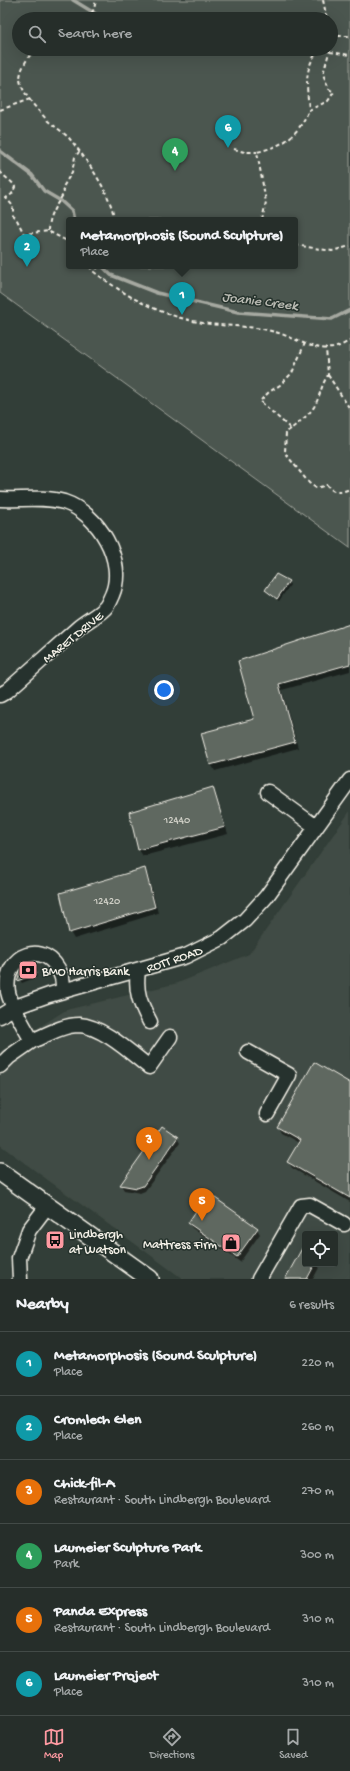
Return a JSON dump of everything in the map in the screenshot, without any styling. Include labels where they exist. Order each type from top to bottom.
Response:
[{"type":"main road","points":[[0,1172],[150,1279]]},
{"type":"street","name":"MARET DRIVE","points":[[0,499],[63,502],[76,508],[87,516],[100,530],[110,548],[116,567],[115,588],[105,608],[80,627],[7,691],[0,695]]},
{"type":"street","name":"ROTT ROAD","points":[[0,1016],[15,1008],[63,990],[170,961],[196,952],[210,945],[236,928],[266,897],[350,780]]},
{"type":"street","points":[[268,792],[316,827]]},
{"type":"street","points":[[32,1041],[8,993],[9,973],[17,960],[30,953],[43,955],[50,960],[62,976],[63,990]]},
{"type":"street","points":[[138,970],[136,983],[138,1000],[150,1022]]},
{"type":"street","points":[[0,1066],[9,1057],[32,1041],[67,1027],[77,1025],[89,1026],[101,1032],[149,1067],[170,1037]]},
{"type":"street","points":[[248,1052],[289,1075],[267,1114]]},
{"type":"street","points":[[20,1279],[18,1258],[29,1230],[48,1205]]},
{"type":"street","points":[[259,1279],[301,1206],[310,1205],[344,1224]]},
{"type":"path","points":[[93,12],[96,0]]},
{"type":"path","points":[[323,0],[326,12]]},
{"type":"path","points":[[338,36],[350,36]]},
{"type":"path","points":[[338,52],[350,55]]},
{"type":"path","points":[[30,56],[20,72],[20,84],[30,99],[49,121],[69,138],[102,184],[114,212],[114,217]]},
{"type":"path","points":[[234,149],[244,152],[257,152],[272,149],[292,136],[302,125],[309,110],[307,79],[310,60],[313,56]]},
{"type":"path","points":[[309,110],[328,101],[334,92],[329,89],[323,74],[328,56]]},
{"type":"path","points":[[0,110],[30,99]]},
{"type":"path","points":[[48,231],[48,222],[56,203],[61,197],[64,190],[63,187],[72,172],[75,157],[79,152]]},
{"type":"path","points":[[257,152],[266,202],[263,217]]},
{"type":"path","points":[[0,170],[4,178],[12,182],[16,187],[12,194],[6,198],[13,206],[13,216],[16,218],[24,234],[48,231],[66,240]]},
{"type":"path","points":[[298,245],[332,251],[350,246]]},
{"type":"path","points":[[92,269],[134,300],[164,313],[203,323],[242,326],[275,332],[305,344],[333,348],[350,341]]},
{"type":"path","points":[[291,429],[260,401],[292,373],[305,344]]},
{"type":"path","points":[[326,347],[328,375],[350,409]]},
{"type":"path","points":[[328,375],[323,381],[314,406],[304,419],[286,432],[285,453],[309,484],[316,488],[328,486],[337,493],[350,489]]},
{"type":"shaded area","points":[[0,0],[350,0],[350,548],[0,293]]},
{"type":"shaded area","points":[[350,811],[350,1279],[183,1279],[0,1145],[0,1052],[66,1010],[178,983],[249,954]]},
{"type":"building","points":[[276,574],[289,581],[277,599],[265,590]]},
{"type":"building","points":[[350,624],[350,664],[279,684],[295,742],[210,765],[201,733],[254,719],[238,661]]},
{"type":"building","points":[[213,787],[225,827],[138,850],[129,812]]},
{"type":"building","points":[[145,868],[155,907],[69,933],[60,893]]},
{"type":"building","name":"BMO Harris Bank","points":[[28,964],[34,967],[36,974],[17,981],[21,970]]},
{"type":"building","points":[[314,1062],[350,1083],[350,1198],[287,1162],[300,1140],[277,1127]]},
{"type":"building","points":[[162,1126],[178,1137],[143,1186],[137,1188],[120,1185]]},
{"type":"building","points":[[208,1193],[258,1228],[237,1257],[188,1223]]},
{"type":"building","points":[[302,1248],[302,1267],[313,1267],[307,1279],[285,1279]]},
{"type":"waterway","points":[[73,0],[93,12]]},
{"type":"waterway","name":"Joanie Creek","points":[[0,151],[32,175],[44,191],[61,201],[72,211],[73,217]]},
{"type":"waterway","name":"Joanie Creek","points":[[105,269],[111,275],[157,293],[238,312],[332,319],[350,310]]},
{"type":"place","name":"Laumeier Project","points":[[228,148]]},
{"type":"place","name":"Laumeier Sculpture Park","points":[[175,171]]},
{"type":"place","name":"Cromlech Glen","points":[[27,267]]},
{"type":"place","name":"Metamorphosis (Sound Sculpture)","points":[[182,315]]},
{"type":"place","name":"BMO Harris Bank","points":[[28,970]]},
{"type":"place","name":"Chick-fil-A","points":[[149,1160]]},
{"type":"place","name":"Panda Express","points":[[202,1221]]},
{"type":"place","name":"Lindbergh at Watson","points":[[55,1240]]},
{"type":"place","name":"Mattress Firm","points":[[231,1243]]}]
